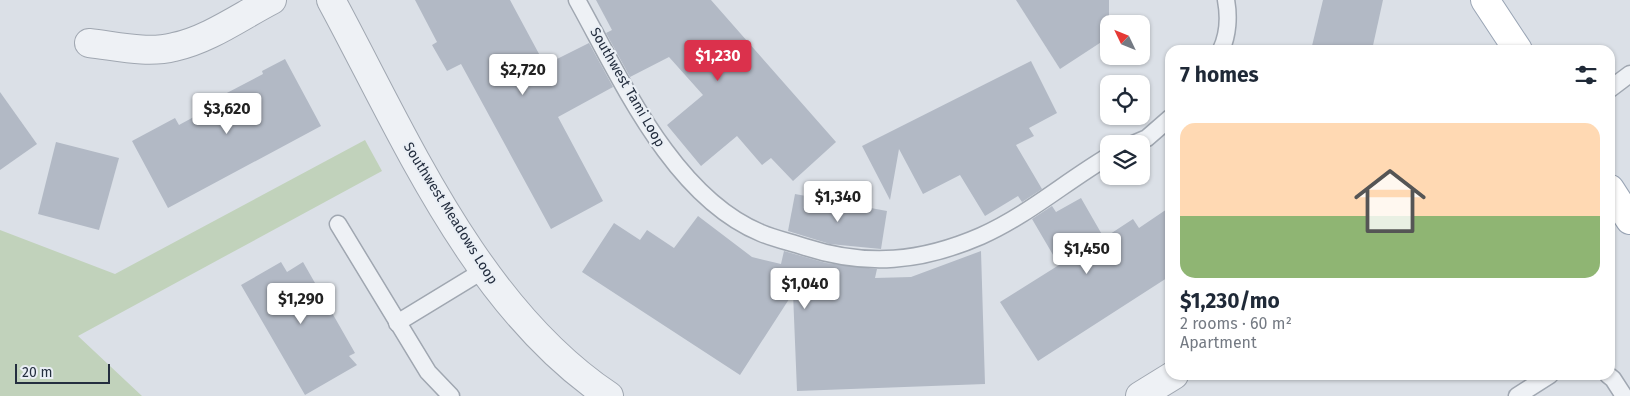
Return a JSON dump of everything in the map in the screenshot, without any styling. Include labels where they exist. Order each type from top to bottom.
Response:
[{"type":"main road","points":[[1485,0],[1515,45]]},
{"type":"main road","points":[[1615,197],[1630,220]]},
{"type":"street","points":[[89,43],[151,49],[173,48],[192,42],[272,0]]},
{"type":"street","name":"Southwest Meadows Loop","points":[[332,0],[430,186],[484,270],[514,310],[566,364],[608,396]]},
{"type":"street","points":[[1140,396],[1166,380]]},
{"type":"lane","name":"Southwest Tami Loop","points":[[577,0],[651,130],[673,161],[699,189],[728,214],[760,233],[828,254],[861,260],[894,261],[924,255],[980,236],[1032,210],[1100,161]]},
{"type":"lane","points":[[1223,45],[1228,11],[1226,0]]},
{"type":"lane","points":[[1615,85],[1630,74]]},
{"type":"lane","points":[[1150,135],[1165,122]]},
{"type":"lane","points":[[338,224],[428,372],[451,396]]},
{"type":"lane","points":[[397,323],[484,270]]},
{"type":"lane","points":[[1517,396],[1542,380]]},
{"type":"lane","points":[[1614,380],[1624,396]]},
{"type":"green space","points":[[365,140],[382,171],[78,336],[142,396],[0,396],[0,230],[115,274]]},
{"type":"building","points":[[415,0],[510,0],[545,65],[589,43],[613,87],[558,117],[603,201],[551,229],[461,64],[447,71],[432,45],[437,42]]},
{"type":"building","points":[[596,0],[711,0],[836,142],[793,181],[771,158],[762,165],[737,136],[701,166],[667,125],[703,95],[669,57],[630,77],[606,33],[612,30]]},
{"type":"building","points":[[1016,0],[1109,0],[1109,15],[1100,15],[1100,43],[1060,69]]},
{"type":"building","points":[[1323,0],[1383,0],[1373,45],[1312,45]]},
{"type":"building","points":[[285,59],[321,126],[168,208],[132,141],[175,118],[179,125],[225,100],[223,95],[263,74],[262,71]]},
{"type":"building","points":[[1031,61],[1057,113],[1029,128],[1034,136],[1016,145],[1042,189],[1022,202],[1018,196],[985,216],[960,175],[923,194],[899,149],[890,200],[862,146]]},
{"type":"building","points":[[0,92],[37,144],[0,170]]},
{"type":"building","points":[[56,142],[119,158],[99,230],[38,214]]},
{"type":"building","points":[[795,194],[887,211],[881,249],[830,244],[788,231]]},
{"type":"building","points":[[1081,198],[1104,238],[1133,219],[1139,228],[1165,210],[1165,279],[1038,361],[1000,302],[1059,265],[1032,219],[1052,206],[1056,212]]},
{"type":"building","points":[[698,216],[752,257],[781,264],[784,251],[826,263],[877,269],[875,278],[911,277],[981,251],[985,384],[797,391],[793,293],[740,375],[582,272],[614,223],[640,240],[647,230],[674,248]]},
{"type":"building","points":[[281,262],[287,272],[303,262],[355,353],[349,356],[357,365],[305,395],[241,285]]}]
